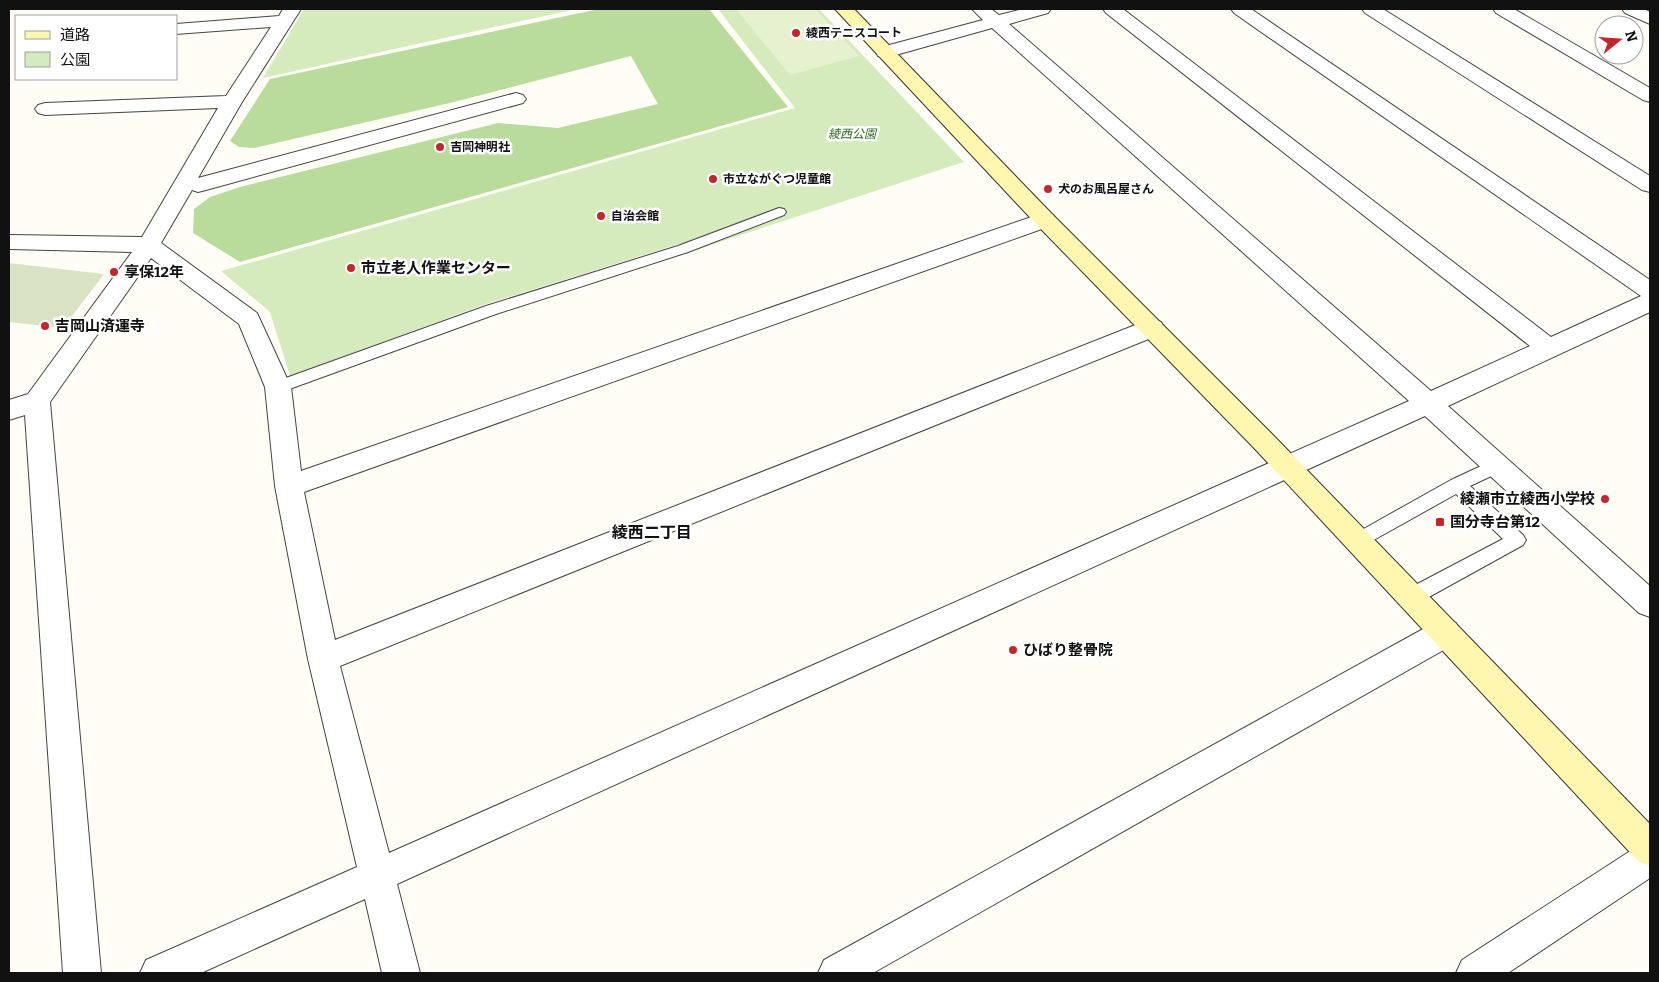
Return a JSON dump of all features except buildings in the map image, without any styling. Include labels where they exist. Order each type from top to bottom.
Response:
[{"type":"street","points":[[844,9],[1045,220],[1152,328],[1411,597],[1650,849]]},
{"type":"street","points":[[885,52],[988,15],[1042,9]]},
{"type":"street","points":[[1112,9],[1549,348]]},
{"type":"street","points":[[1240,9],[1650,291]]},
{"type":"street","points":[[1371,9],[1650,185]]},
{"type":"street","points":[[1502,9],[1650,96]]},
{"type":"street","points":[[1631,9],[1650,19]]},
{"type":"street","points":[[178,29],[288,15]]},
{"type":"street","points":[[82,973],[23,405],[150,245],[232,102],[288,15]]},
{"type":"street","points":[[988,15],[1429,403],[1496,466],[1650,604]]},
{"type":"street","points":[[198,185],[516,99]]},
{"type":"street","points":[[45,109],[232,102]]},
{"type":"street","points":[[289,486],[1045,220]]},
{"type":"street","points":[[9,242],[150,245],[249,319],[278,387],[289,486],[323,659],[401,973]]},
{"type":"street","points":[[159,973],[1287,468],[1650,302]]},
{"type":"street","points":[[323,659],[1152,328]]},
{"type":"street","points":[[837,973],[1445,633]]},
{"type":"street","points":[[1475,973],[1650,858]]},
{"type":"lane","points":[[278,387],[491,310],[683,248],[779,212]]},
{"type":"lane","points":[[1357,541],[1457,485],[1496,466]]},
{"type":"lane","points":[[1411,597],[1517,540],[1457,485]]},
{"type":"green space","points":[[304,9],[576,9],[263,78]]},
{"type":"green space","name":"吉岡神明社","points":[[599,9],[709,9],[788,107],[240,262],[193,233],[194,209],[210,197],[240,187],[498,123],[558,128],[658,104],[631,56],[454,102],[254,148],[239,147],[230,141],[270,79]]},
{"type":"green space","name":"綾西公園","points":[[718,9],[819,9],[964,162],[686,253],[679,244],[486,304],[290,376],[270,312],[221,271],[795,108]]},
{"type":"green space","name":"綾西テニスコート","points":[[736,9],[815,9],[859,56],[790,75]]},
{"type":"green space","points":[[9,263],[104,274],[63,328],[9,322]]},
{"type":"place","name":"綾西テニスコート","points":[[796,33]]},
{"type":"place","name":"吉岡神明社","points":[[440,147]]},
{"type":"place","name":"市立ながぐつ児童館","points":[[713,179]]},
{"type":"place","name":"犬のお風呂屋さん","points":[[1048,189]]},
{"type":"place","name":"自治会館","points":[[601,216]]},
{"type":"place","name":"市立老人作業センター","points":[[351,268]]},
{"type":"place","name":"享保12年","points":[[114,272]]},
{"type":"place","name":"吉岡山済運寺","points":[[45,326]]},
{"type":"place","name":"綾瀬市立綾西小学校","points":[[1605,499]]},
{"type":"place","name":"国分寺台第12","points":[[1440,522]]},
{"type":"place","name":"ひばり整骨院","points":[[1013,650]]},
{"type":"district","name":"綾西二丁目","points":[[652,532]]}]
